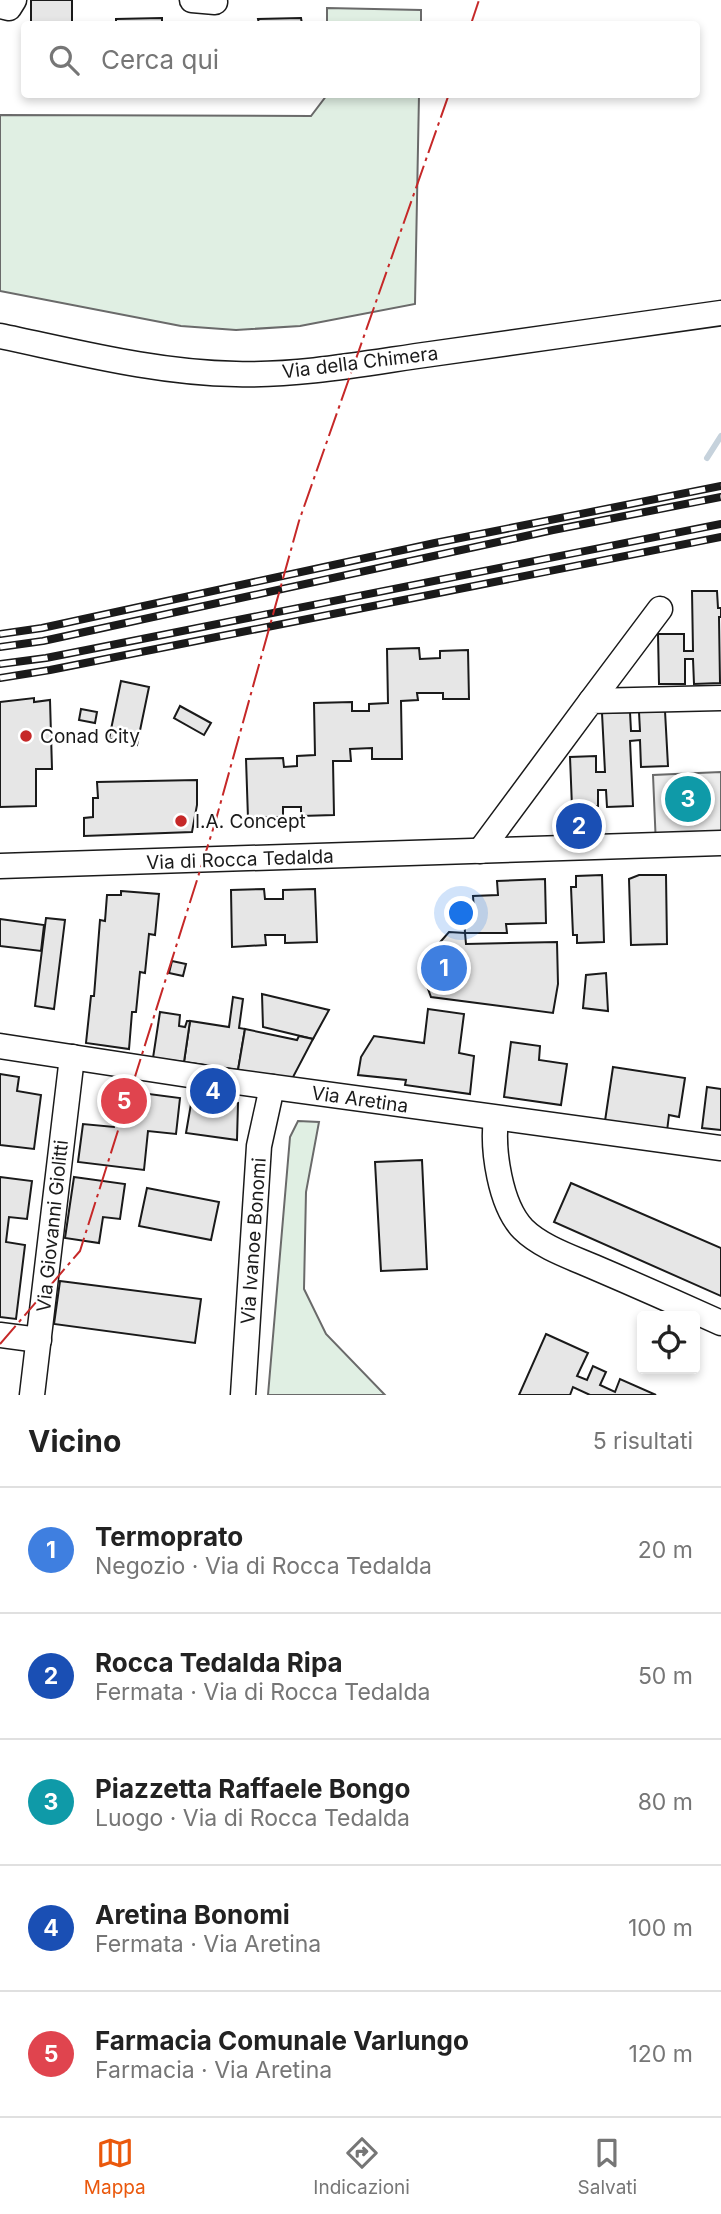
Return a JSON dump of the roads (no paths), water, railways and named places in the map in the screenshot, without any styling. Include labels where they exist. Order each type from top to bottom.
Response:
[{"type":"street","points":[[0,6],[9,8],[14,0]]},
{"type":"street","name":"Via della Chimera","points":[[0,336],[110,359],[190,371],[238,374],[302,370],[390,359],[721,313]]},
{"type":"street","points":[[480,851],[660,609]]},
{"type":"street","points":[[591,701],[721,698]]},
{"type":"street","name":"Via di Rocca Tedalda","points":[[0,866],[721,843]]},
{"type":"street","name":"Via Aretina","points":[[0,1046],[271,1087],[721,1148]]},
{"type":"street","name":"Via Giovanni Giolitti","points":[[32,1395],[72,1057]]},
{"type":"street","name":"Via Ivanoe Bonomi","points":[[243,1395],[260,1146],[271,1087]]},
{"type":"street","points":[[496,1118],[494,1134],[505,1197],[509,1209],[524,1231],[574,1258],[721,1323]]},
{"type":"street","points":[[0,1335],[39,1340]]},
{"type":"waterway","points":[[707,458],[721,436]]},
{"type":"railway","points":[[0,634],[42,628],[435,543],[721,486]]},
{"type":"railway","points":[[0,647],[43,641],[553,530],[721,497]]},
{"type":"railway","points":[[0,664],[46,658],[721,524]]},
{"type":"railway","points":[[0,678],[721,537]]},
{"type":"place","name":"Conad City","points":[[26,736]]},
{"type":"place","name":"Piazzetta Raffaele Bongo","points":[[688,799]]},
{"type":"place","name":"I.A. Concept","points":[[181,821]]},
{"type":"place","name":"Rocca Tedalda Ripa","points":[[579,826]]},
{"type":"place","name":"Termoprato","points":[[444,968]]},
{"type":"place","name":"Aretina Bonomi","points":[[213,1091]]},
{"type":"place","name":"Farmacia Comunale Varlungo","points":[[124,1101]]}]
